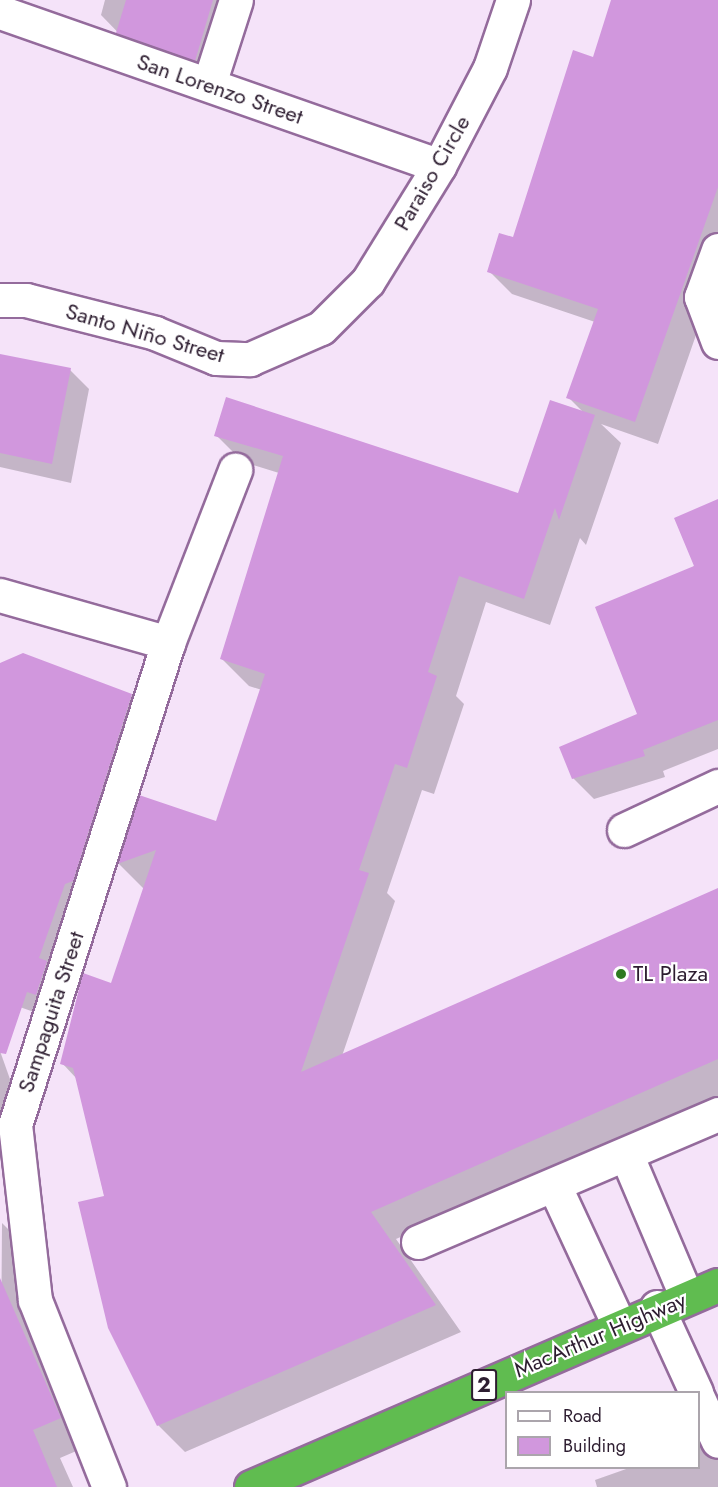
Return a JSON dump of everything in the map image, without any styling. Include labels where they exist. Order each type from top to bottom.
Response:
[{"type":"highway","name":"MacArthur Highway","points":[[251,1487],[657,1308],[718,1285]]},
{"type":"street","points":[[209,84],[236,0]]},
{"type":"street","name":"Paraiso Circle","points":[[321,328],[368,281],[439,166],[490,68],[513,0]]},
{"type":"street","name":"San Lorenzo Street","points":[[0,12],[439,166]]},
{"type":"street","points":[[718,250],[701,297],[718,342]]},
{"type":"street","name":"Santo Niño Street","points":[[0,300],[26,300],[154,333],[216,358],[250,359],[321,328]]},
{"type":"street","name":"Sampaguita Street","points":[[109,1487],[35,1300],[7,1124],[168,643],[235,470]]},
{"type":"street","points":[[0,594],[168,643]]},
{"type":"street","points":[[624,830],[718,786]]},
{"type":"street","points":[[418,1242],[718,1114]]},
{"type":"street","points":[[626,1154],[687,1298]]},
{"type":"street","points":[[554,1185],[619,1325]]},
{"type":"street","points":[[657,1308],[696,1391]]},
{"type":"street","points":[[700,1400],[718,1441]]},
{"type":"building","points":[[126,0],[213,0],[195,61],[116,33]]},
{"type":"building","points":[[611,0],[718,0],[718,187],[635,422],[566,398],[598,309],[487,272],[499,233],[513,237],[573,50],[593,57]]},
{"type":"building","points":[[0,354],[71,368],[52,464],[0,453]]},
{"type":"building","points":[[226,397],[518,493],[550,400],[595,415],[559,520],[555,508],[524,599],[459,576],[428,672],[437,676],[407,768],[395,764],[359,870],[369,873],[301,1072],[718,888],[718,1059],[371,1212],[436,1305],[157,1426],[108,1328],[78,1202],[104,1196],[73,1068],[60,1064],[83,973],[111,983],[156,850],[117,864],[139,795],[216,821],[265,674],[220,659],[283,456],[214,436]]},
{"type":"building","points":[[718,499],[718,720],[643,750],[645,756],[572,779],[559,747],[637,714],[595,607],[694,566],[674,518]]},
{"type":"building","points":[[23,653],[132,694],[73,881],[65,884],[39,958],[47,961],[36,995],[27,992],[6,1054],[0,1053],[0,663]]},
{"type":"building","points":[[0,1278],[61,1418],[33,1430],[57,1487],[0,1487]]},
{"type":"place","name":"TL Plaza","points":[[621,974]]}]
